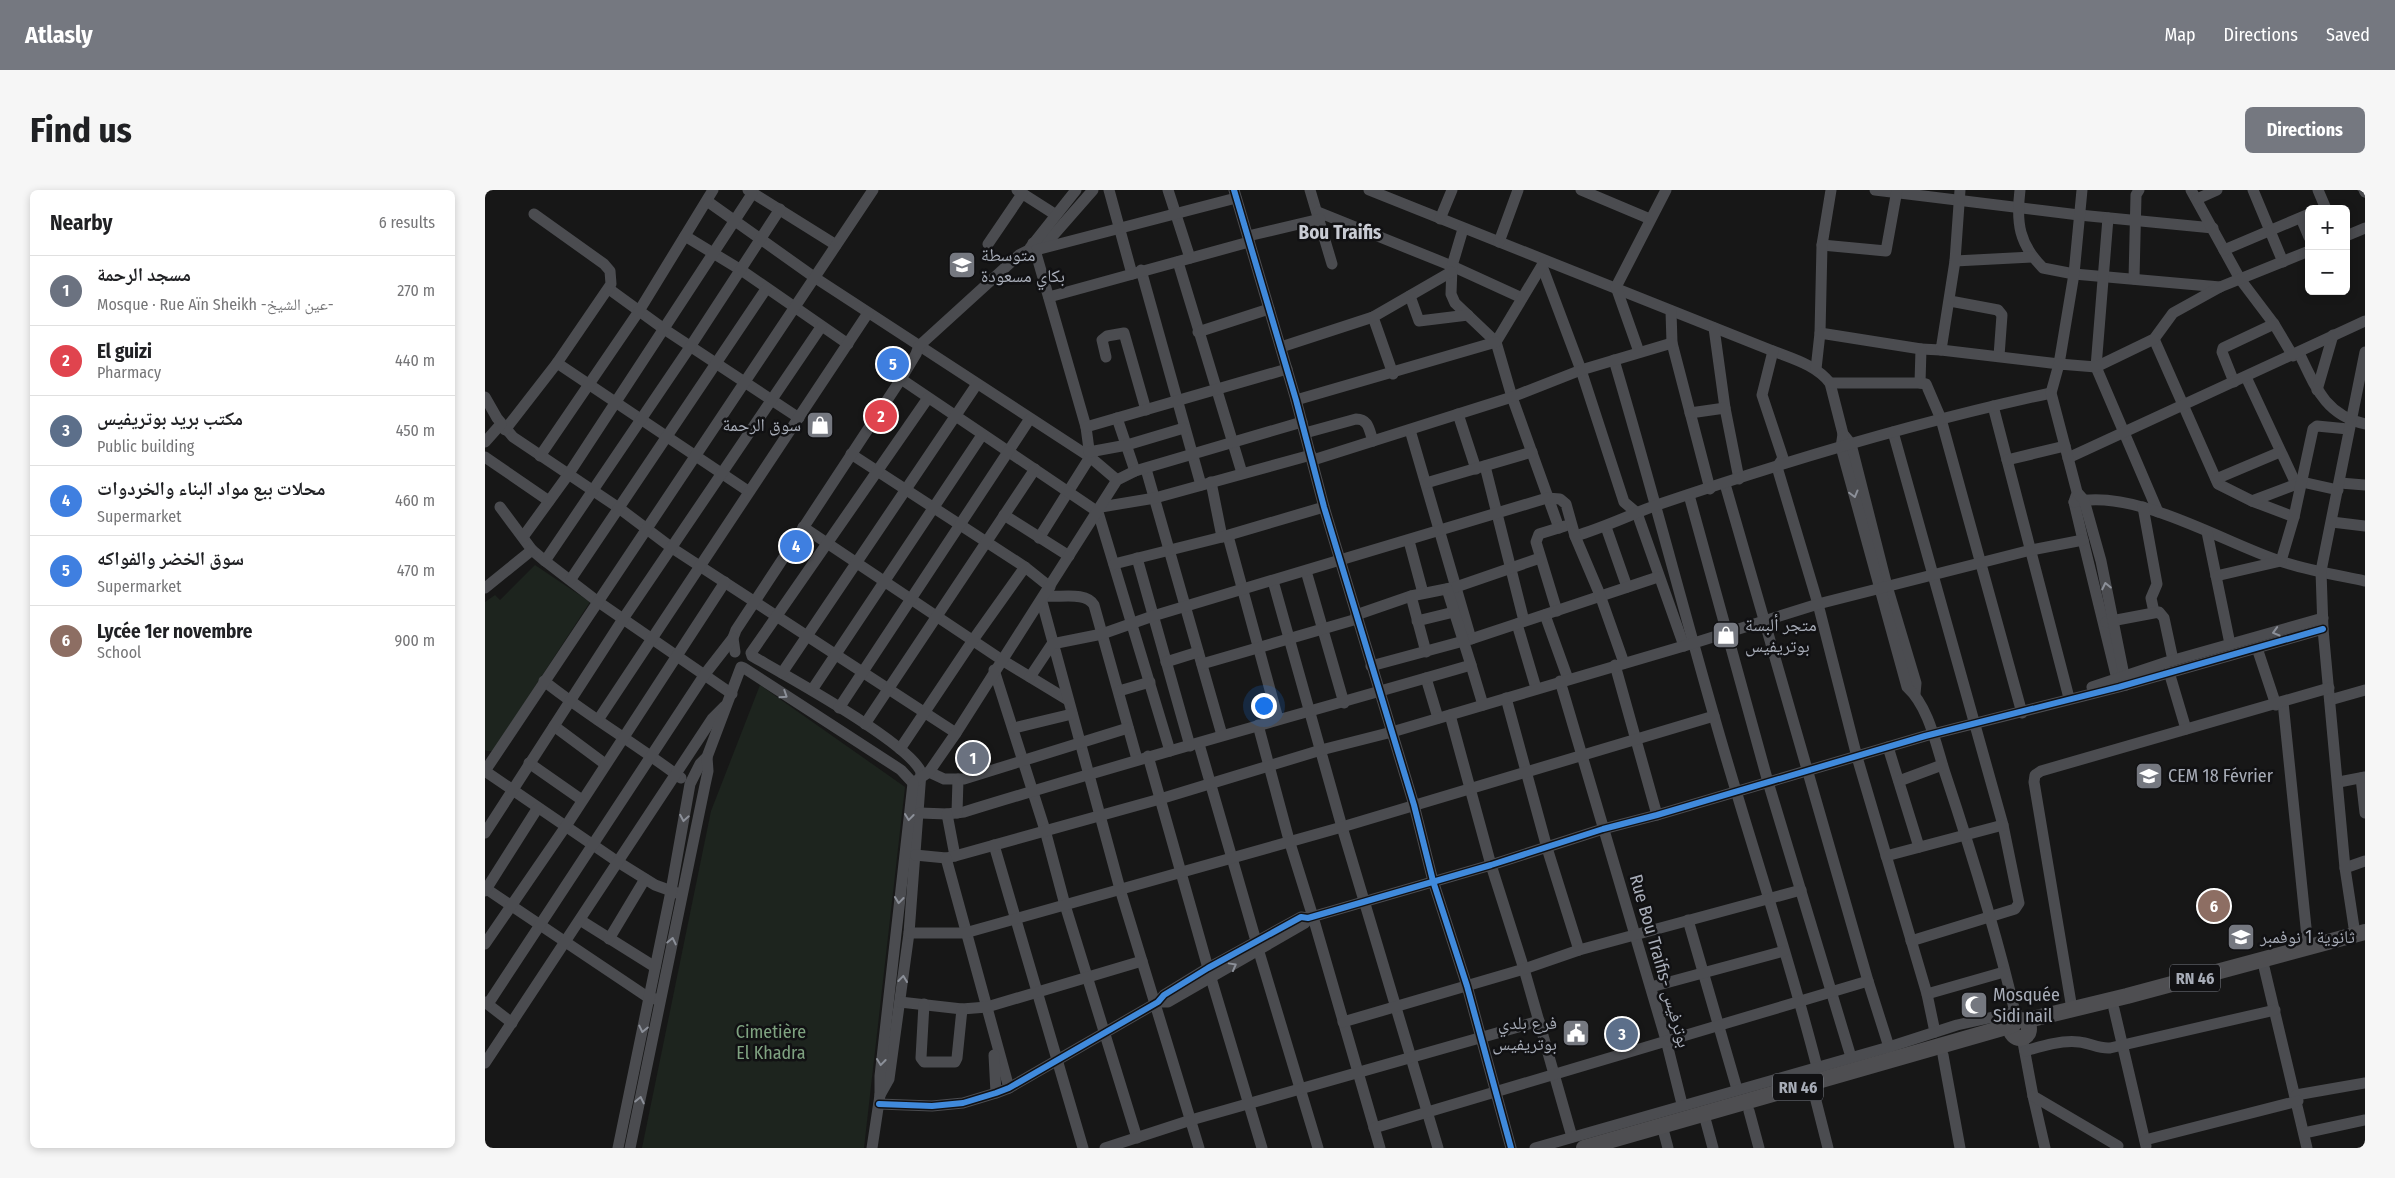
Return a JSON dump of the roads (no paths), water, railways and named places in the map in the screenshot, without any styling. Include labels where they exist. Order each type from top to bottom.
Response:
[{"type":"highway","name":"RN 46","points":[[1617,1148],[1666,1141],[1706,1122],[1943,1055],[2020,1030],[2072,1009],[2308,947],[2362,936]]},
{"type":"highway","name":"RN 46","points":[[1578,1143],[2020,1030],[2036,1029],[2113,1009],[2264,967],[2362,936]]},
{"type":"street","points":[[540,456],[639,311],[713,190]]},
{"type":"street","points":[[682,894],[645,879],[537,808],[485,771],[873,190]]},
{"type":"street","points":[[1039,538],[1089,455],[1086,427],[1035,248],[1056,215],[1076,190]]},
{"type":"street","points":[[512,1023],[486,1003],[705,674],[733,638],[754,601],[920,350],[1017,266],[1093,190]]},
{"type":"street","points":[[1109,190],[1119,228],[1137,272],[1192,454],[1206,483],[1244,590],[1279,720]]},
{"type":"street","points":[[1168,190],[1190,258]]},
{"type":"street","points":[[1311,190],[1332,264]]},
{"type":"street","points":[[1369,190],[1387,194],[1463,230],[1499,242],[1543,263],[1616,288],[1773,351],[1824,376],[1926,384],[1941,419],[2021,710]]},
{"type":"street","points":[[1440,219],[1453,190]]},
{"type":"street","points":[[1499,242],[1518,190]]},
{"type":"street","points":[[1581,190],[1650,219]]},
{"type":"street","points":[[1639,352],[1616,288],[1666,190]]},
{"type":"street","points":[[1875,190],[1960,196],[2079,215],[2213,228]]},
{"type":"street","points":[[2020,190],[2018,206],[2023,243],[2032,257],[2043,268],[2074,274],[2220,287]]},
{"type":"street","points":[[2082,190],[2074,274],[2059,364],[2051,393],[2079,498],[2101,561],[2108,621]]},
{"type":"street","points":[[2134,279],[2136,195],[2139,190]]},
{"type":"street","points":[[2217,190],[2194,194],[2240,279],[2296,354],[2317,390],[2349,425]]},
{"type":"street","points":[[2253,190],[2283,262]]},
{"type":"street","points":[[2318,190],[2323,205]]},
{"type":"street","points":[[1829,191],[1823,245],[1820,333],[1824,376],[1843,434],[1883,587],[1916,683],[1915,694],[1966,835],[2020,1030],[2045,1148]]},
{"type":"street","points":[[1823,245],[1886,251],[1896,191]]},
{"type":"street","points":[[523,537],[568,474],[664,329],[734,222],[750,192],[835,245]]},
{"type":"street","points":[[988,244],[1020,192],[1056,215]]},
{"type":"street","points":[[1035,248],[1119,228],[1235,194],[1281,346],[1324,507],[1414,805],[1433,881],[1467,986],[1511,1148]]},
{"type":"street","points":[[1941,350],[1955,261],[1960,196]]},
{"type":"street","points":[[707,201],[734,222],[868,312],[920,350],[977,384],[1029,420],[1089,455],[1117,480]]},
{"type":"street","points":[[545,560],[593,492],[761,240],[779,209]]},
{"type":"street","points":[[485,442],[503,427],[557,363],[609,289],[610,270],[604,264],[534,214]]},
{"type":"street","points":[[1049,298],[1178,262],[1319,216],[1522,298]]},
{"type":"street","points":[[2225,250],[2305,216]]},
{"type":"street","points":[[2108,218],[2096,367],[2158,512]]},
{"type":"street","points":[[2350,235],[2365,229]]},
{"type":"street","points":[[1463,230],[1451,269],[1452,298],[1496,342],[1511,396],[1559,528]]},
{"type":"street","points":[[685,236],[741,270],[848,344]]},
{"type":"street","points":[[1820,333],[1921,349],[2096,367],[2153,339],[2173,313],[2220,287],[2305,253]]},
{"type":"street","points":[[1955,261],[2032,257]]},
{"type":"street","points":[[1178,262],[1215,391],[1242,473]]},
{"type":"street","points":[[1296,400],[1393,374],[1496,342],[1543,263]]},
{"type":"street","points":[[1543,263],[1581,370],[1624,502],[1637,513],[1658,577],[1689,645]]},
{"type":"street","points":[[1281,346],[1373,317],[1410,296],[1451,269]]},
{"type":"street","points":[[609,289],[664,329],[799,418]]},
{"type":"street","points":[[571,579],[766,289]]},
{"type":"street","points":[[1410,296],[1419,321],[1468,315]]},
{"type":"street","points":[[1950,301],[1998,310],[2001,315],[1999,356]]},
{"type":"street","points":[[1198,332],[1269,309]]},
{"type":"street","points":[[1671,311],[1672,343],[1710,489]]},
{"type":"street","points":[[598,720],[868,312]]},
{"type":"street","points":[[1373,317],[1393,374]]},
{"type":"street","points":[[2007,460],[2066,452],[2123,432],[2365,321]]},
{"type":"street","points":[[2234,382],[2222,352],[2223,348],[2274,324]]},
{"type":"street","points":[[485,833],[623,619],[821,327]]},
{"type":"street","points":[[1714,328],[1725,408],[1739,479]]},
{"type":"street","points":[[1106,357],[1102,340],[1107,336],[1124,333],[1146,410]]},
{"type":"street","points":[[2317,390],[2333,335]]},
{"type":"street","points":[[2153,339],[2222,488],[2294,517]]},
{"type":"street","points":[[901,379],[1009,453],[1100,509],[1155,498],[1242,473],[1373,441],[1511,396],[1581,370],[1672,343]]},
{"type":"street","points":[[1920,383],[1921,349]]},
{"type":"street","points":[[1773,351],[1762,395],[1783,458],[1777,467]]},
{"type":"street","points":[[2362,936],[2345,868],[2339,782],[2323,624],[2321,571],[2365,352]]},
{"type":"street","points":[[1614,360],[1657,505],[1689,645],[1737,792],[1801,1002],[1817,1067]]},
{"type":"street","points":[[557,363],[748,491]]},
{"type":"street","points":[[1086,427],[1287,369]]},
{"type":"street","points":[[2246,376],[2280,452],[2299,483]]},
{"type":"street","points":[[782,673],[977,384]]},
{"type":"street","points":[[1575,536],[1606,527],[1657,505],[1846,445],[1941,419],[2051,393]]},
{"type":"street","points":[[485,397],[503,427],[540,456],[619,508],[672,548],[956,733]]},
{"type":"street","points":[[738,662],[751,662],[751,655],[776,616],[928,398]]},
{"type":"street","points":[[1993,406],[2068,694]]},
{"type":"street","points":[[1690,413],[1725,408]]},
{"type":"street","points":[[1457,414],[1480,468],[1496,514],[1537,688]]},
{"type":"street","points":[[1117,418],[1127,445],[1155,498],[1222,735]]},
{"type":"street","points":[[872,1148],[880,1099],[879,1076],[921,778],[956,733],[995,670],[1046,595],[1117,480],[1140,470],[1192,454],[1356,418],[1367,422],[1373,441]]},
{"type":"street","points":[[839,708],[1029,420]]},
{"type":"street","points":[[2281,562],[2294,517],[2299,483],[2313,429],[2317,426],[2365,424]]},
{"type":"street","points":[[1089,455],[1185,428]]},
{"type":"street","points":[[1410,430],[1439,531],[1451,588],[1483,705]]},
{"type":"street","points":[[1893,432],[2003,825],[2019,903],[2015,909],[1911,941]]},
{"type":"street","points":[[812,690],[982,435]]},
{"type":"street","points":[[1426,484],[1532,452]]},
{"type":"street","points":[[2216,478],[2280,452]]},
{"type":"street","points":[[851,454],[1025,567],[1046,595],[1052,644],[1090,773],[1099,815],[1199,1148]]},
{"type":"street","points":[[485,457],[549,501]]},
{"type":"street","points":[[1777,467],[1818,604],[1857,757],[1927,994],[1935,1032]]},
{"type":"street","points":[[865,724],[1035,469]]},
{"type":"street","points":[[2252,501],[2299,483],[2339,486],[2365,485]]},
{"type":"street","points":[[1725,484],[1868,981],[1889,1047]]},
{"type":"street","points":[[1689,495],[1768,782],[1851,1058]]},
{"type":"street","points":[[1030,677],[1052,644],[1102,634],[1185,606],[1409,541],[1547,498],[1563,501],[1575,536],[1600,595],[1657,815]]},
{"type":"street","points":[[2079,498],[2143,507],[2281,562],[2365,581]]},
{"type":"street","points":[[2079,498],[2083,540],[2108,621],[2122,682]]},
{"type":"street","points":[[500,507],[533,550],[545,560],[597,601],[705,674],[731,696]]},
{"type":"street","points":[[1114,564],[1225,537],[1324,507]]},
{"type":"street","points":[[2143,507],[2157,584],[2151,598],[2153,612]]},
{"type":"street","points":[[1100,509],[1114,564],[1170,751]]},
{"type":"street","points":[[1004,515],[1069,556]]},
{"type":"street","points":[[2332,522],[2365,526]]},
{"type":"street","points":[[1557,610],[1537,538],[1539,534],[1571,523]]},
{"type":"street","points":[[803,527],[1002,660],[1068,700]]},
{"type":"street","points":[[1606,527],[1627,587]]},
{"type":"street","points":[[2207,532],[2230,644]]},
{"type":"street","points":[[910,853],[950,857],[1160,799],[1321,750],[1392,732],[1564,680],[1689,645],[1818,604],[2031,550],[2083,540]]},
{"type":"street","points":[[1409,541],[1423,593]]},
{"type":"street","points":[[485,588],[533,550]]},
{"type":"street","points":[[1137,558],[1166,662],[1209,784],[1318,1148]]},
{"type":"street","points":[[1202,664],[1357,617],[1411,596],[1451,588],[1541,558]]},
{"type":"street","points":[[2089,564],[2101,561]]},
{"type":"street","points":[[2216,576],[2281,562]]},
{"type":"street","points":[[900,749],[973,640],[1025,567]]},
{"type":"street","points":[[1306,571],[1343,703]]},
{"type":"street","points":[[1371,666],[1466,640],[1658,577]]},
{"type":"street","points":[[1273,581],[1342,827],[1438,1148]]},
{"type":"street","points":[[486,942],[566,826],[725,582]]},
{"type":"street","points":[[1451,588],[1454,612],[1466,640]]},
{"type":"street","points":[[1046,595],[1081,597],[1092,601],[1128,728],[1160,799],[1179,872],[1262,1148]]},
{"type":"street","points":[[1411,596],[1426,652]]},
{"type":"street","points":[[1417,621],[1454,612]]},
{"type":"street","points":[[2108,621],[2159,612],[2164,618],[2173,660]]},
{"type":"street","name":"Rue Bou Traifis- بوترفيس","points":[[1545,615],[1564,680],[1581,756],[1636,934],[1682,1104]]},
{"type":"street","points":[[2021,710],[2068,694],[2169,672],[2257,648],[2323,624]]},
{"type":"street","points":[[880,1099],[932,1106],[963,1103],[1009,1088],[1156,1003],[1167,1002],[1210,973],[1257,946],[1305,923],[1311,917],[1547,848],[1603,828],[1657,815],[1930,734],[2122,682],[2173,660],[2230,644],[2323,624]]},
{"type":"street","points":[[733,638],[738,662],[901,770],[921,778],[958,779],[1128,728]]},
{"type":"street","points":[[2257,648],[2279,703],[2308,947]]},
{"type":"street","points":[[618,1148],[682,894],[708,771],[707,758],[731,696],[742,649],[865,724],[900,749],[918,765],[921,778],[920,813],[910,853],[909,933],[889,1079],[880,1099]]},
{"type":"street","points":[[1166,662],[1198,652]]},
{"type":"street","points":[[920,813],[952,814],[1471,665]]},
{"type":"street","points":[[995,670],[1137,1138]]},
{"type":"street","points":[[2169,672],[2185,729]]},
{"type":"street","points":[[1426,678],[1438,718]]},
{"type":"street","points":[[544,681],[569,701],[652,756],[690,784]]},
{"type":"street","points":[[1119,691],[1150,682]]},
{"type":"street","points":[[2072,1009],[2034,782],[2035,775],[2041,771],[2279,703],[2365,690]]},
{"type":"street","points":[[485,1063],[712,719],[731,696]]},
{"type":"street","points":[[1505,698],[1547,848],[1579,950]]},
{"type":"street","points":[[1014,728],[1072,714]]},
{"type":"street","points":[[1450,715],[1491,865],[1524,969],[1553,1074],[1578,1143]]},
{"type":"street","points":[[909,933],[965,933],[1289,840],[1342,827],[1713,716]]},
{"type":"street","points":[[1258,725],[1311,917],[1380,1148]]},
{"type":"street","points":[[554,726],[605,764]]},
{"type":"street","points":[[1888,747],[1919,847]]},
{"type":"street","points":[[630,1148],[655,999],[655,967],[690,784],[700,764],[707,758]]},
{"type":"street","points":[[529,763],[582,800]]},
{"type":"street","points":[[1899,781],[1942,766]]},
{"type":"street","points":[[2339,782],[2363,777],[2365,812]]},
{"type":"street","points":[[958,779],[952,814],[950,857],[965,933],[1009,1088]]},
{"type":"street","points":[[537,808],[486,889],[655,999]]},
{"type":"street","points":[[1886,856],[2003,825]]},
{"type":"street","points":[[994,845],[1083,1148]]},
{"type":"street","points":[[2345,868],[2365,861]]},
{"type":"street","points":[[609,939],[645,879]]},
{"type":"street","points":[[1343,1022],[1524,969],[1579,950],[1801,890]]},
{"type":"street","points":[[580,920],[655,967]]},
{"type":"street","points":[[1688,920],[1721,1026],[1737,1089]]},
{"type":"street","points":[[1651,987],[1784,951]]},
{"type":"street","points":[[899,1002],[963,1009],[987,1007],[1142,961]]},
{"type":"street","points":[[2264,967],[2297,1098],[2307,1148]]},
{"type":"street","points":[[1927,994],[2005,972]]},
{"type":"street","points":[[1374,1128],[1868,981]]},
{"type":"street","points":[[924,1004],[921,1058],[924,1062],[955,1062],[963,1009]]},
{"type":"street","points":[[2113,1009],[2146,1144],[2297,1098],[2365,1083]]},
{"type":"street","points":[[1535,1148],[1578,1143],[1682,1104],[1851,1058],[1935,1032],[2020,1030],[2066,1042],[2080,1042],[2105,1049],[2275,1010]]},
{"type":"street","points":[[1105,1148],[1191,1120],[1539,1021]]},
{"type":"street","points":[[994,1037],[996,1093]]},
{"type":"street","points":[[1943,1055],[1960,1148]]},
{"type":"street","points":[[1814,1093],[1828,1148]]},
{"type":"street","points":[[2033,1096],[2118,1146]]},
{"type":"street","points":[[1749,1111],[1759,1148]]},
{"type":"street","points":[[2304,1133],[2365,1120]]},
{"type":"street","points":[[1706,1122],[1713,1148]]},
{"type":"place","name":"متوسطة بكاي مسعودة","points":[[962,265]]},
{"type":"place","name":"سوق الخضر والفواكه","points":[[893,364]]},
{"type":"place","name":"El guizi","points":[[881,416]]},
{"type":"place","name":"سوق الرحمة","points":[[820,425]]},
{"type":"place","name":"محلات ببع مواد البناء والخردوات","points":[[796,546]]},
{"type":"place","name":"متجر ألبسة بوتريفيس","points":[[1726,635]]},
{"type":"place","name":"مسجد الرحمة","points":[[973,758]]},
{"type":"place","name":"CEM 18 Février","points":[[2149,776]]},
{"type":"place","name":"Lycée 1er novembre","points":[[2214,906]]},
{"type":"place","name":"ثانوية 1 نوفمبر","points":[[2241,937]]},
{"type":"place","name":"Mosquée Sidi nail","points":[[1974,1005]]},
{"type":"place","name":"فرع بلدي بوتريفيس","points":[[1576,1033]]},
{"type":"place","name":"مكتب بريد بوتريفيس","points":[[1622,1034]]},
{"type":"district","name":"Bou Traifis","points":[[1340,232]]},
{"type":"park label","name":"Cimetière El Khadra","points":[[771,1042]]}]
